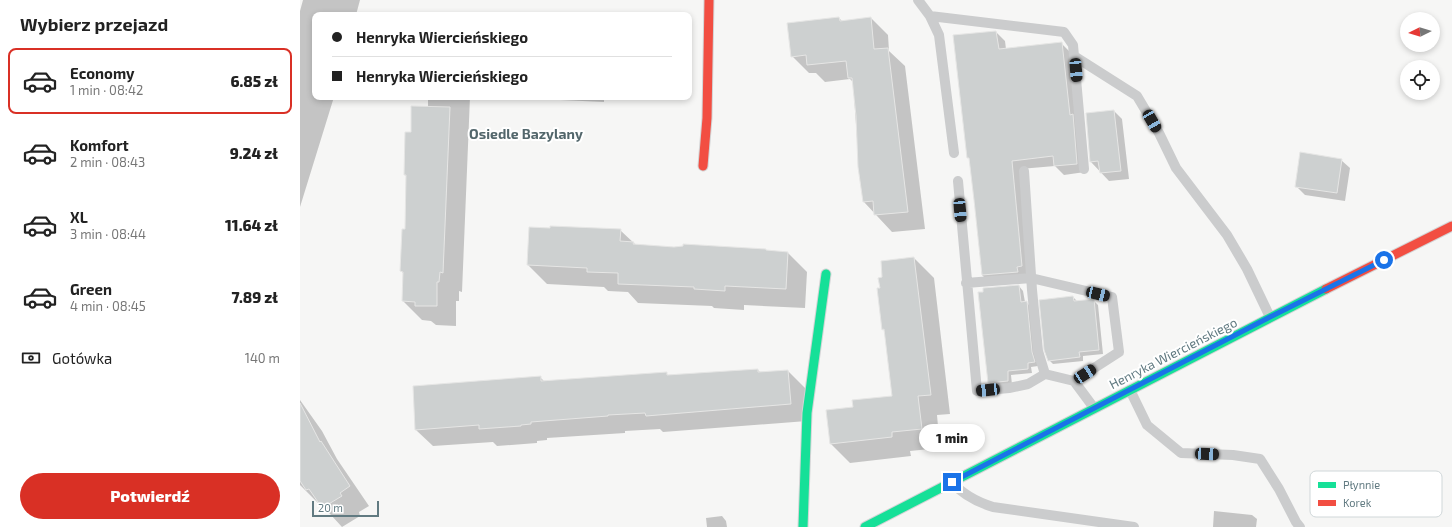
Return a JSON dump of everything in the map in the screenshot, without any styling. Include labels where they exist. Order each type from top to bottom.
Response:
[{"type":"street","points":[[703,166],[707,118],[708,0]]},
{"type":"street","name":"Henryka Wiercieńskiego","points":[[865,527],[1270,317],[1452,226]]},
{"type":"street","points":[[803,527],[807,413],[826,274]]},
{"type":"lane","points":[[918,0],[930,16],[939,35],[954,153]]},
{"type":"lane","points":[[930,16],[1064,32],[1073,45],[1084,168]]},
{"type":"lane","points":[[1074,56],[1137,96],[1159,133],[1176,168],[1227,235],[1247,269],[1270,317]]},
{"type":"lane","points":[[1024,171],[1031,278],[1038,351],[1045,374]]},
{"type":"lane","points":[[958,181],[966,283],[977,391],[1009,388],[1028,384],[1045,374],[1074,381],[1094,408]]},
{"type":"lane","points":[[966,283],[1031,278],[1112,297],[1118,352],[1074,381]]},
{"type":"lane","points":[[1130,390],[1147,425],[1181,453],[1233,455],[1260,459],[1300,527]]},
{"type":"lane","points":[[952,482],[959,491],[965,495],[993,508],[1134,527]]},
{"type":"building","points":[[839,17],[840,21],[871,17],[874,49],[888,48],[908,212],[874,215],[873,201],[863,202],[858,167],[856,116],[852,78],[848,78],[846,61],[807,65],[806,55],[791,57],[787,23]]},
{"type":"building","points":[[996,31],[999,49],[1062,42],[1070,115],[1073,114],[1077,164],[1054,166],[1053,156],[1012,161],[1022,266],[1017,267],[1018,272],[982,275],[953,35]]},
{"type":"building","points":[[411,106],[450,107],[443,273],[440,272],[439,282],[437,282],[437,306],[415,306],[415,302],[402,301],[403,272],[400,271],[402,229],[405,229],[405,132],[411,132]]},
{"type":"building","points":[[1114,110],[1121,171],[1100,173],[1098,161],[1090,162],[1086,113]]},
{"type":"building","points":[[1300,152],[1342,159],[1337,193],[1295,187]]},
{"type":"building","points":[[550,226],[621,229],[620,241],[634,242],[633,244],[674,247],[683,246],[683,244],[766,249],[788,252],[786,289],[725,286],[725,291],[694,289],[694,287],[618,284],[618,273],[587,272],[587,268],[527,265],[529,227],[550,228]]},
{"type":"building","points":[[914,257],[931,395],[918,396],[922,429],[892,432],[892,437],[830,444],[826,410],[853,407],[852,400],[892,396],[884,329],[882,330],[877,288],[880,288],[878,278],[882,277],[881,261]]},
{"type":"building","points":[[1019,285],[1021,302],[1027,301],[1032,352],[1035,362],[1028,363],[1028,369],[1008,371],[1008,381],[988,383],[978,292],[983,292],[983,288]]},
{"type":"building","points":[[1073,296],[1074,301],[1094,299],[1099,350],[1079,352],[1080,357],[1048,361],[1044,350],[1039,300]]},
{"type":"building","points":[[758,369],[758,372],[788,370],[791,404],[646,416],[645,413],[608,415],[531,422],[531,424],[521,426],[479,429],[479,425],[415,430],[413,386],[541,376],[541,381],[667,372],[667,375]]},
{"type":"building","points":[[300,403],[320,442],[321,441],[350,486],[340,493],[342,496],[322,508],[309,489],[306,490],[300,481]]},
{"type":"traffic: fast","points":[[803,527],[807,413],[826,274]]},
{"type":"traffic: fast","points":[[865,527],[1326,289]]},
{"type":"traffic: jam","points":[[703,166],[707,118],[709,0]]},
{"type":"traffic: jam","points":[[1326,289],[1452,226]]},
{"type":"district","name":"Osiedle Bazylany","points":[[526,133]]},
{"type":"route","points":[[952,482],[1270,317],[1384,260]]}]
